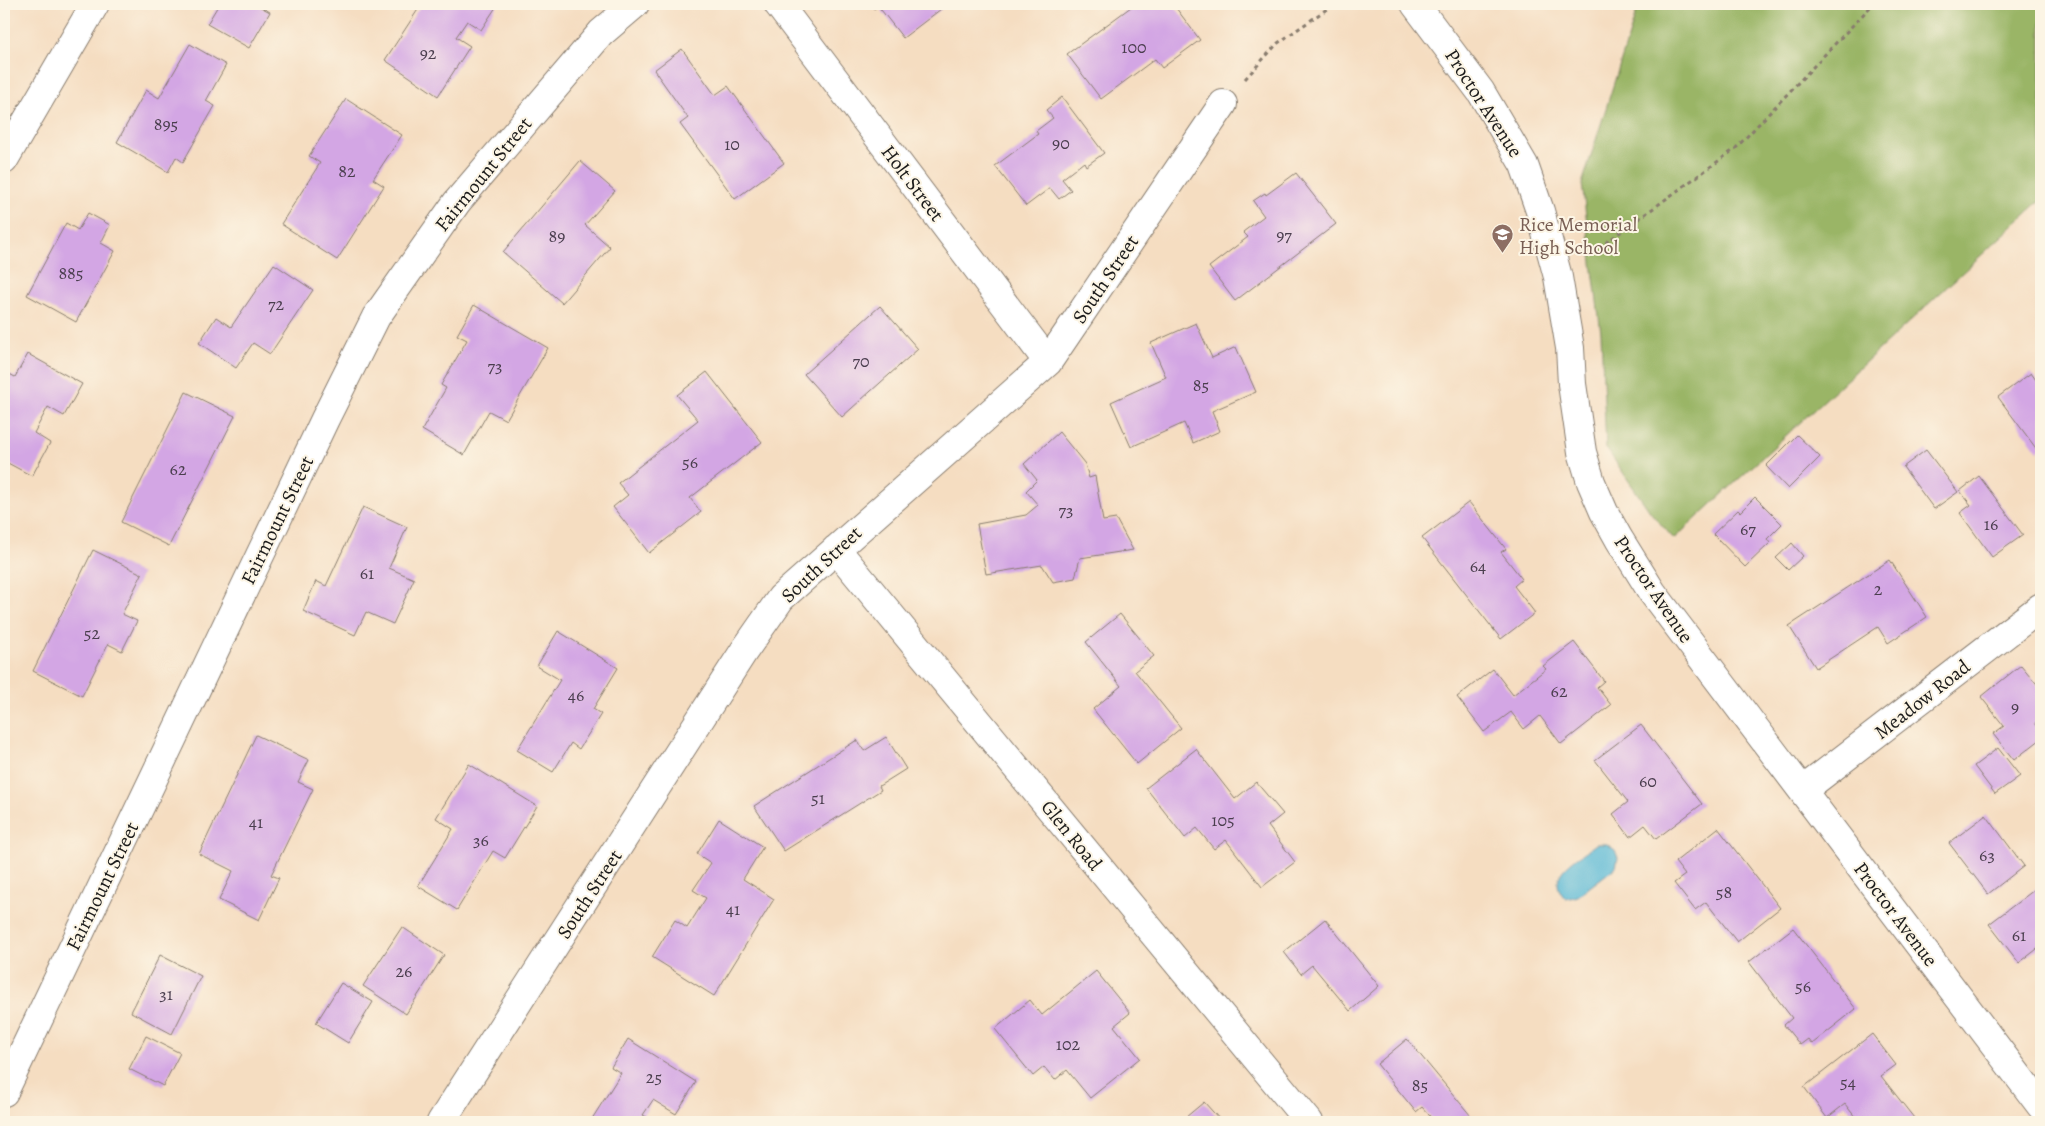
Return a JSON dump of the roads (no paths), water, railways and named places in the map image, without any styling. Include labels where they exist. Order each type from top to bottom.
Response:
[{"type":"street","points":[[4,160],[95,4]]},
{"type":"street","name":"Fairmount Street","points":[[4,1092],[316,437],[376,317],[457,202],[601,33],[635,4]]},
{"type":"street","name":"Holt Street","points":[[778,4],[1048,362]]},
{"type":"street","name":"Proctor Avenue","points":[[1416,4],[1481,92],[1524,165],[1540,211],[1558,277],[1570,348],[1572,384],[1582,452],[1604,512],[1619,539],[1652,592],[2041,1106]]},
{"type":"street","name":"South Street","points":[[442,1122],[744,652],[781,598],[1048,362],[1223,104]]},
{"type":"street","name":"Glen Road","points":[[836,548],[1308,1122]]},
{"type":"street","name":"Meadow Road","points":[[1803,790],[2041,607]]},
{"type":"water","points":[[1596,844],[1607,844],[1615,850],[1618,858],[1616,867],[1578,896],[1566,899],[1560,890],[1558,882],[1560,875],[1572,861]]},
{"type":"place","name":"Rice Memorial High School","points":[[1503,254]]}]
